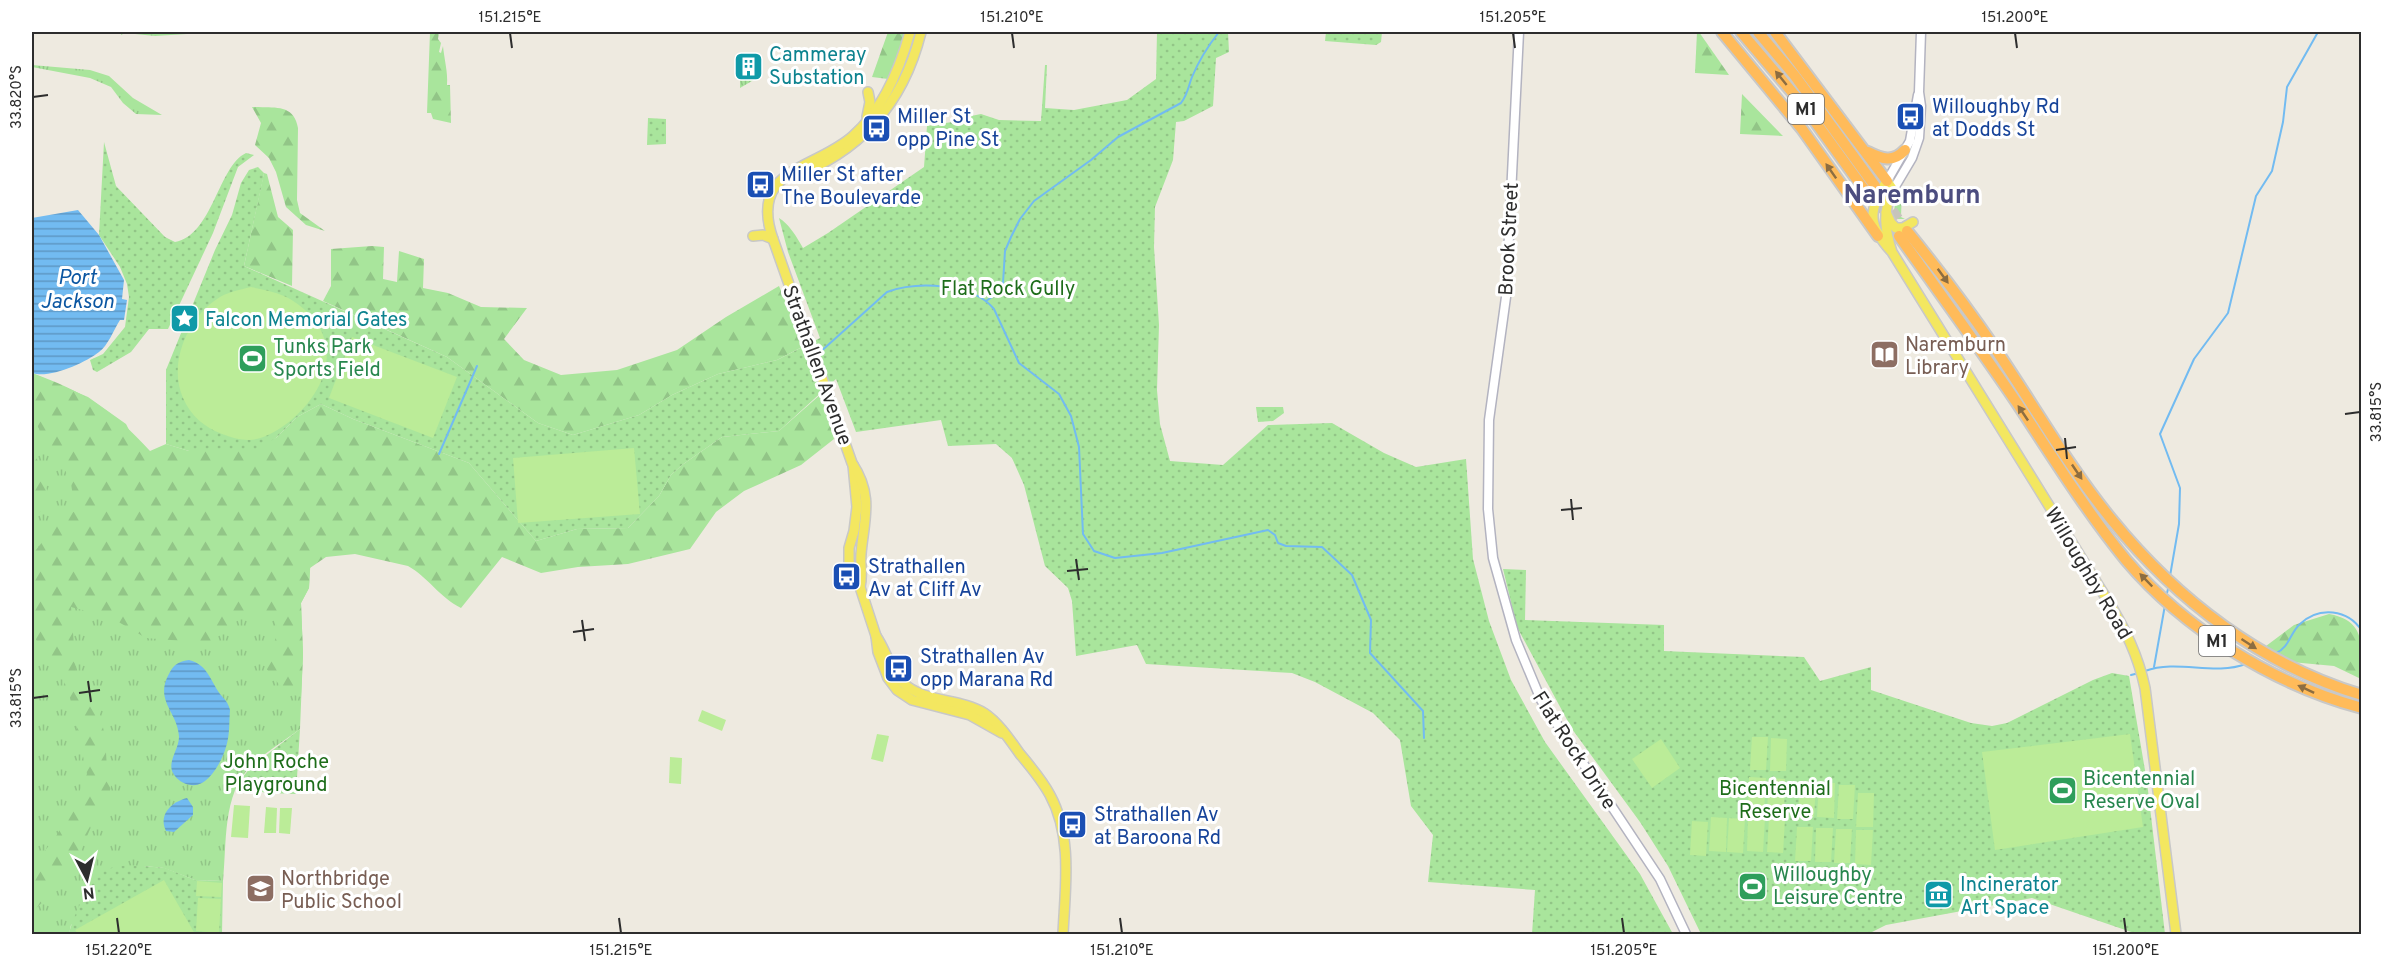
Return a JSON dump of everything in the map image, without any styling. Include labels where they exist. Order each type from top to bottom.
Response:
[{"type":"highway","points":[[1722,32],[1802,129],[1878,236]]},
{"type":"highway","name":"M1","points":[[1741,32],[1870,189],[1795,76],[1758,32]]},
{"type":"highway","points":[[1775,32],[1890,185]]},
{"type":"highway","points":[[1865,150],[1886,159],[1897,158],[1905,150]]},
{"type":"highway","name":"M1","points":[[1906,230],[1939,270],[1988,338],[2113,520],[2180,591],[2268,656],[2299,671],[2361,695]]},
{"type":"highway","name":"M1","points":[[1906,230],[1981,351],[2127,561],[2164,598],[2215,640],[2278,676],[2330,700],[2361,708]]},
{"type":"main road","points":[[783,180],[804,173],[843,153],[865,134],[895,95],[911,48],[910,32]]},
{"type":"main road","points":[[783,180],[799,166],[846,142],[885,94],[921,32]]},
{"type":"main road","name":"Brook Street","points":[[1488,445],[1489,420],[1506,297],[1519,32]]},
{"type":"main road","name":"Willoughby Road","points":[[1921,32],[1919,92],[1921,106],[1912,158],[1878,196],[1874,209],[1874,226],[1878,236],[1892,252],[2127,633],[2140,664],[2145,688],[2176,934]]},
{"type":"main road","points":[[867,119],[870,102],[868,92]]},
{"type":"main road","points":[[885,94],[895,95]]},
{"type":"main road","name":"Willoughby Road","points":[[1892,252],[1886,231],[1885,210],[1890,185],[1905,150],[1915,138]]},
{"type":"main road","name":"Strathallen Avenue","points":[[783,180],[773,191],[766,208],[766,218],[853,464],[857,507],[849,548],[853,577],[860,587],[883,666],[888,678],[912,700],[970,715],[1006,736],[1044,785],[1061,822],[1065,842],[1063,934]]},
{"type":"main road","points":[[1885,210],[1896,228],[1906,230]]},
{"type":"main road","points":[[753,236],[763,235],[773,239]]},
{"type":"main road","name":"Flat Rock Drive","points":[[1488,445],[1488,509],[1493,558],[1507,615],[1519,649],[1541,700],[1660,879],[1686,934]]},
{"type":"main road","name":"Strathallen Avenue","points":[[853,464],[858,470],[868,509],[861,552],[863,575],[860,587]]},
{"type":"main road","points":[[854,531],[868,509],[855,487]]},
{"type":"main road","points":[[863,575],[858,569],[854,552],[849,548],[858,542],[866,523]]},
{"type":"green space","points":[[121,32],[187,34],[155,36],[125,33],[121,35]]},
{"type":"green space","points":[[430,32],[439,32],[438,39],[441,43],[439,52],[441,53],[443,46],[447,85],[450,85],[451,123],[433,119],[431,113],[427,113]]},
{"type":"green space","points":[[888,32],[906,32],[888,79],[872,77]]},
{"type":"green space","name":"Flat Rock Gully","points":[[1157,32],[1228,32],[1229,52],[1216,58],[1213,106],[1184,121],[1176,122],[1173,160],[1155,207],[1154,247],[1159,325],[1157,390],[1160,424],[1170,461],[1223,465],[1268,425],[1332,423],[1384,453],[1416,467],[1466,459],[1473,559],[1489,621],[1511,680],[1545,742],[1640,874],[1673,934],[1532,934],[1535,890],[1428,882],[1433,835],[1411,806],[1400,740],[1373,713],[1315,682],[1292,673],[1146,664],[1137,645],[1076,656],[1072,601],[1068,588],[1045,566],[1024,485],[1012,458],[996,444],[948,446],[941,420],[856,432],[836,379],[779,431],[722,437],[682,465],[671,475],[659,496],[628,528],[577,529],[536,541],[469,463],[353,419],[321,404],[297,417],[276,438],[252,451],[189,451],[166,444],[166,370],[215,250],[232,215],[241,183],[249,170],[258,167],[264,173],[244,266],[447,357],[538,423],[573,435],[639,415],[672,395],[718,374],[777,360],[820,338],[788,252],[779,218],[790,227],[803,248],[924,167],[927,126],[971,119],[971,116],[981,114],[999,120],[1041,121],[1045,65],[1047,65],[1045,108],[1074,110],[1127,100],[1156,79]]},
{"type":"green space","points":[[1326,32],[1382,32],[1381,42],[1376,45],[1325,41]]},
{"type":"green space","points":[[1697,32],[1699,32],[1729,75],[1695,73]]},
{"type":"green space","points":[[32,65],[90,70],[109,76],[133,98],[162,115],[136,114],[123,103],[111,87],[90,78],[32,67]]},
{"type":"green space","points":[[740,74],[756,74],[757,78],[740,88]]},
{"type":"green space","points":[[1742,94],[1783,136],[1740,134]]},
{"type":"green space","points":[[252,107],[281,108],[292,114],[296,120],[298,128],[297,200],[300,213],[325,231],[306,225],[286,207],[276,172],[269,158],[255,145],[261,123]]},
{"type":"green space","points":[[648,118],[666,119],[666,144],[647,145]]},
{"type":"green space","points":[[104,142],[116,186],[165,237],[175,242],[188,237],[198,227],[236,160],[246,153],[254,155],[238,167],[213,233],[168,329],[149,329],[131,352],[97,372],[93,370],[90,360],[103,354],[125,327],[129,297],[127,284],[120,267],[99,235]]},
{"type":"green space","points":[[264,173],[267,174],[278,217],[293,230],[292,286],[244,266]]},
{"type":"green space","points":[[1902,190],[1901,217],[1905,219],[1898,219],[1894,209]]},
{"type":"green space","points":[[384,247],[383,279],[397,282],[399,251],[424,259],[423,288],[448,293],[481,307],[527,308],[504,339],[524,360],[561,375],[617,370],[677,350],[726,317],[779,286],[804,346],[777,360],[718,374],[672,395],[639,415],[573,435],[538,423],[447,357],[323,301],[331,286],[331,249]]},
{"type":"green space","name":"Tunks Park Sports Field","points":[[251,287],[290,299],[308,312],[319,327],[325,343],[327,359],[323,376],[304,408],[275,431],[249,440],[222,434],[199,420],[183,398],[178,371],[183,343],[197,318],[221,297]]},
{"type":"green space","points":[[352,337],[457,377],[433,438],[329,398]]},
{"type":"green space","points":[[32,373],[88,397],[126,424],[145,461],[312,537],[309,588],[301,603],[303,654],[300,729],[269,751],[242,777],[230,805],[223,881],[195,880],[164,868],[144,866],[71,925],[69,934],[32,934]]},
{"type":"green space","points":[[32,373],[67,387],[97,404],[124,424],[150,451],[166,444],[189,451],[276,438],[297,417],[321,404],[353,419],[469,463],[536,541],[577,529],[628,528],[659,496],[671,475],[722,437],[779,431],[821,394],[834,439],[801,465],[744,491],[716,512],[690,549],[628,564],[578,567],[541,573],[502,557],[461,608],[408,566],[355,554],[326,557],[310,568],[309,588],[301,603],[303,654],[301,697],[286,693],[265,667],[278,632],[274,615],[246,614],[208,643],[146,638],[110,617],[71,607],[77,685],[98,706],[105,736],[107,769],[111,786],[107,805],[91,827],[77,859],[45,900],[32,912],[32,867],[55,838],[71,811],[87,774],[68,689],[55,666],[41,651],[32,630],[32,555],[59,521],[75,511],[71,483],[59,457],[38,427],[32,411]]},
{"type":"green space","points":[[1256,407],[1283,407],[1284,413],[1273,421],[1258,422]]},
{"type":"green space","points":[[634,448],[640,514],[518,523],[513,458]]},
{"type":"green space","points":[[32,455],[37,459],[51,502],[39,513],[32,515]]},
{"type":"green space","name":"Bicentennial Reserve","points":[[1503,569],[1526,570],[1525,620],[1664,625],[1664,651],[1804,657],[1820,681],[1871,667],[1871,690],[1971,723],[1992,726],[2007,723],[2093,680],[2112,673],[2129,676],[2147,782],[2165,934],[2137,934],[2032,898],[1886,925],[1868,934],[1701,934],[1668,866],[1640,822],[1572,729],[1517,627]]},
{"type":"green space","points":[[2329,614],[2350,623],[2360,637],[2361,679],[2334,666],[2291,662],[2266,646],[2294,625]]},
{"type":"green space","points":[[702,710],[726,720],[722,731],[698,721]]},
{"type":"green space","name":"John Roche Playground","points":[[300,729],[296,794],[273,794],[260,791],[247,785],[241,779],[251,767]]},
{"type":"green space","points":[[877,734],[889,736],[883,762],[871,759]]},
{"type":"green space","name":"Bicentennial Reserve Oval","points":[[2130,734],[2143,827],[1995,850],[1982,752]]},
{"type":"green space","points":[[1752,737],[1768,737],[1766,770],[1750,770]]},
{"type":"green space","points":[[1771,738],[1787,739],[1786,771],[1770,771]]},
{"type":"green space","points":[[1661,739],[1680,768],[1652,788],[1632,759]]},
{"type":"green space","points":[[670,757],[682,758],[681,784],[669,783]]},
{"type":"green space","points":[[1749,777],[1766,778],[1764,811],[1748,810]]},
{"type":"green space","points":[[1769,778],[1785,779],[1784,812],[1767,811]]},
{"type":"green space","points":[[1800,782],[1816,782],[1814,817],[1798,816]]},
{"type":"green space","points":[[1819,783],[1835,783],[1834,818],[1817,817]]},
{"type":"green space","points":[[1839,785],[1855,785],[1853,819],[1837,819]]},
{"type":"green space","points":[[1858,793],[1874,793],[1873,827],[1856,827]]},
{"type":"green space","points":[[234,805],[250,806],[248,838],[231,837]]},
{"type":"green space","points":[[266,807],[277,808],[276,833],[264,833]]},
{"type":"green space","points":[[280,808],[292,808],[290,834],[279,833]]},
{"type":"green space","points":[[1711,817],[1727,818],[1726,852],[1709,851]]},
{"type":"green space","points":[[1748,817],[1765,818],[1763,852],[1747,851]]},
{"type":"green space","points":[[1729,818],[1745,819],[1743,853],[1727,852]]},
{"type":"green space","points":[[1769,818],[1785,819],[1783,853],[1767,852]]},
{"type":"green space","points":[[1692,821],[1708,822],[1706,856],[1690,855]]},
{"type":"green space","points":[[1797,827],[1813,827],[1811,861],[1795,861]]},
{"type":"green space","points":[[1816,828],[1833,828],[1831,862],[1815,862]]},
{"type":"green space","points":[[1836,829],[1852,829],[1850,863],[1834,863]]},
{"type":"green space","points":[[1856,830],[1873,830],[1871,865],[1855,864]]},
{"type":"green space","points":[[114,867],[165,868],[195,880],[223,881],[222,934],[69,934],[83,899],[100,874]]},
{"type":"green space","points":[[164,880],[195,934],[78,934],[75,930]]},
{"type":"green space","points":[[197,881],[222,883],[221,897],[196,896]]},
{"type":"green space","points":[[198,898],[221,899],[219,933],[196,931]]},
{"type":"water","name":"Port Jackson","points":[[78,210],[99,235],[124,280],[122,299],[127,300],[124,320],[120,320],[105,346],[93,356],[57,372],[32,373],[32,218]]},
{"type":"water","points":[[189,660],[205,669],[230,710],[228,738],[221,759],[208,778],[197,785],[183,783],[173,773],[171,764],[179,737],[178,728],[164,691],[165,682],[173,667]]},
{"type":"water","points":[[187,798],[193,807],[193,815],[174,832],[166,831],[164,820],[168,810]]},
{"type":"waterway","points":[[986,301],[998,293],[1003,283],[1005,251],[1020,219],[1034,201],[1091,160],[1118,137],[1181,103],[1201,59],[1219,32]]},
{"type":"waterway","points":[[2170,576],[2179,524],[2180,488],[2160,434],[2194,359],[2228,313],[2256,196],[2272,171],[2283,122],[2287,87],[2318,32]]},
{"type":"waterway","points":[[818,354],[887,292],[913,286],[944,287],[959,289],[985,300],[994,309],[1019,363],[1059,394],[1071,416],[1079,447],[1083,534],[1094,551],[1115,558],[1162,553],[1268,530],[1275,535],[1278,543],[1286,546],[1322,547],[1352,575],[1371,620],[1370,653],[1423,711],[1424,738]]},
{"type":"waterway","points":[[439,454],[477,366]]},
{"type":"waterway","points":[[2166,597],[2169,585]]},
{"type":"waterway","points":[[2154,667],[2165,605]]},
{"type":"waterway","points":[[2276,653],[2284,648],[2300,624],[2316,614],[2333,612],[2341,614],[2349,618],[2362,631]]},
{"type":"waterway","points":[[2145,671],[2170,667],[2221,668],[2246,664]]},
{"type":"waterway","points":[[2131,675],[2139,673]]},
{"type":"tunnel","points":[[1875,186],[1907,231]]},
{"type":"tunnel","points":[[1866,192],[1890,224]]},
{"type":"place","name":"Cammeray Substation","points":[[748,66]]},
{"type":"place","name":"Willoughby Rd at Dodds St","points":[[1911,117]]},
{"type":"place","name":"Miller St opp Pine St","points":[[876,128]]},
{"type":"place","name":"Miller St after The Boulevarde","points":[[760,185]]},
{"type":"place","name":"Falcon Memorial Gates","points":[[184,319]]},
{"type":"place","name":"Naremburn Library","points":[[1884,355]]},
{"type":"place","name":"Tunks Park Sports Field","points":[[252,358]]},
{"type":"place","name":"Strathallen Av at Cliff Av","points":[[847,577]]},
{"type":"place","name":"Strathallen Av opp Marana Rd","points":[[899,668]]},
{"type":"place","name":"Bicentennial Reserve Oval","points":[[2062,790]]},
{"type":"place","name":"Strathallen Av at Baroona Rd","points":[[1073,825]]},
{"type":"place","name":"Willoughby Leisure Centre","points":[[1752,886]]},
{"type":"place","name":"Northbridge Public School","points":[[260,889]]},
{"type":"place","name":"Incinerator Art Space","points":[[1939,895]]},
{"type":"district","name":"Naremburn","points":[[1912,194]]}]
